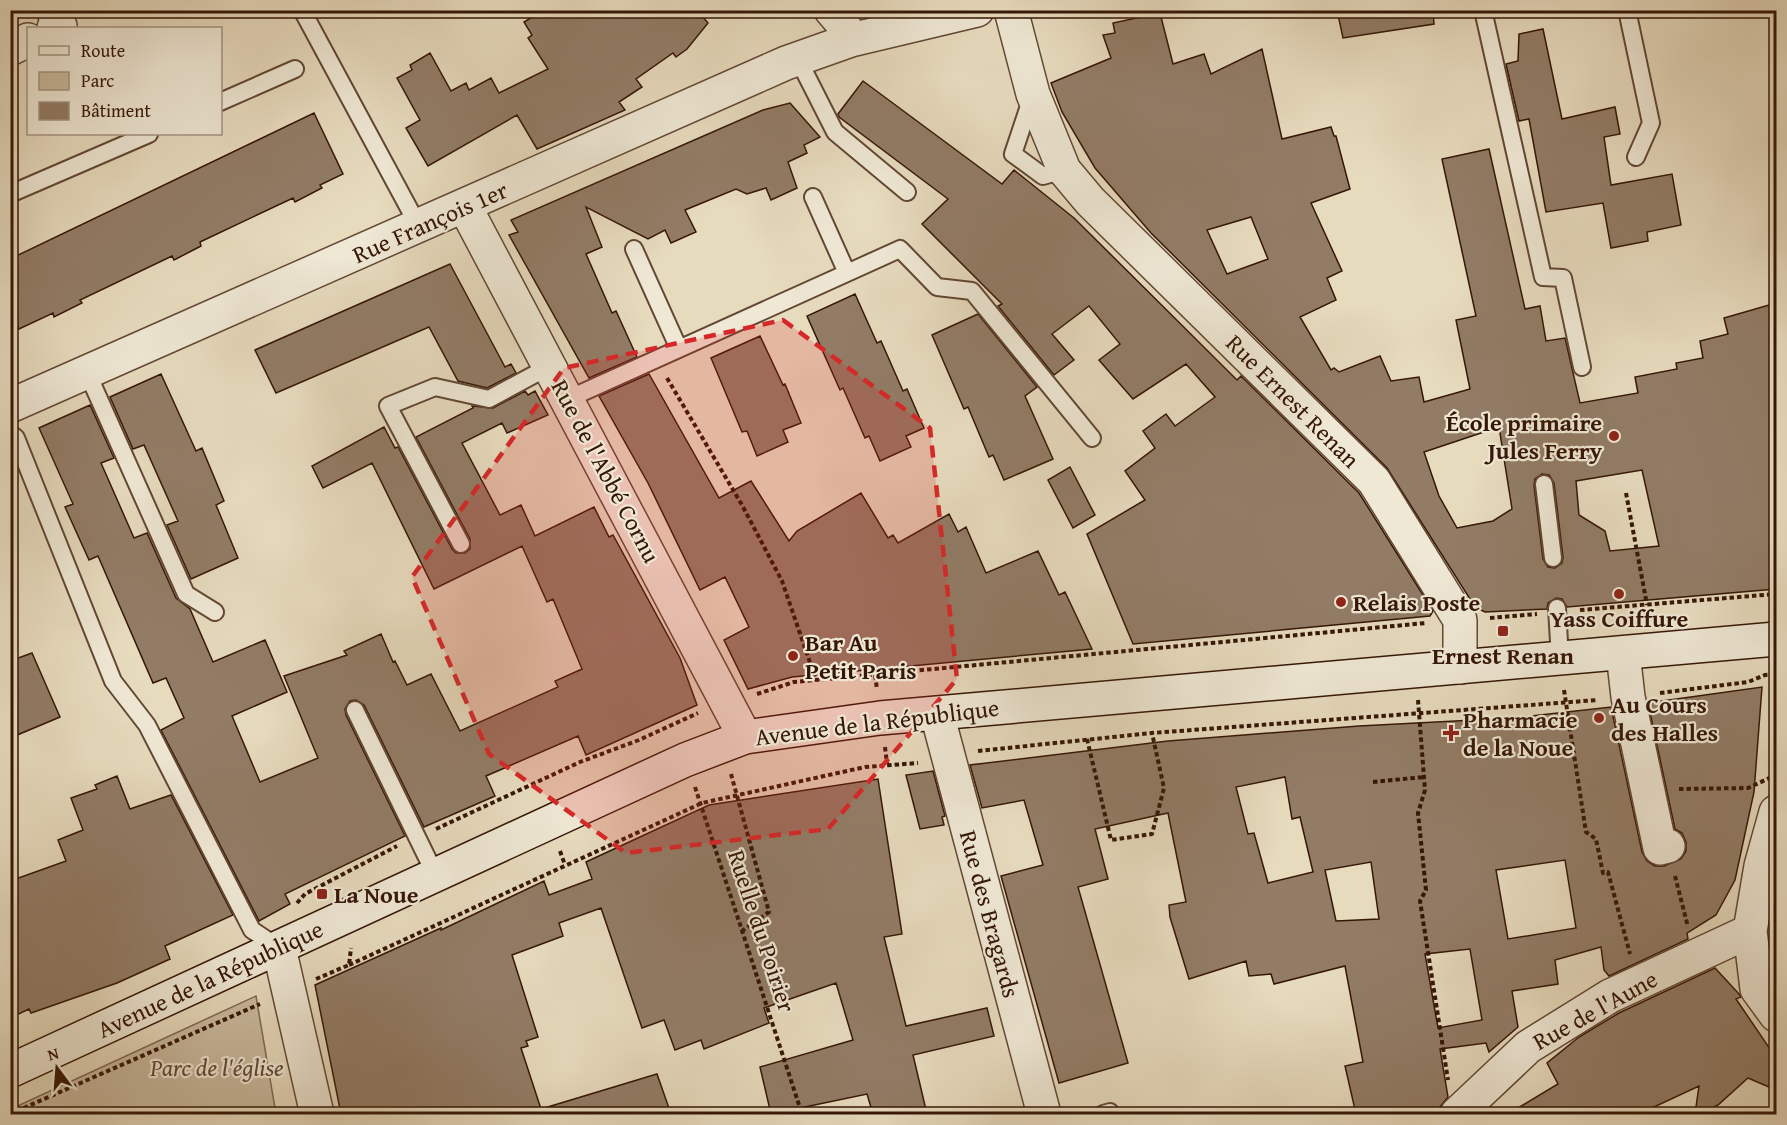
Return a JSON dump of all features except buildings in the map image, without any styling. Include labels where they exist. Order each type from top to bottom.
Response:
[{"type":"street","points":[[53,10],[60,26],[57,27]]},
{"type":"street","points":[[831,10],[851,40]]},
{"type":"street","name":"Rue François 1er","points":[[10,406],[798,59],[851,40],[977,10]]},
{"type":"street","name":"Rue Ernest Renan","points":[[1011,10],[1034,94],[1064,170],[1090,201],[1374,481],[1460,620],[1460,667]]},
{"type":"street","points":[[10,49],[27,40]]},
{"type":"street","name":"Rue de l'Abbé Cornu","points":[[465,207],[568,399],[734,741]]},
{"type":"street","name":"Avenue de la République","points":[[10,1071],[685,760],[734,741],[880,718],[1776,639]]},
{"type":"street","points":[[1623,653],[1628,697],[1660,848],[1668,846]]},
{"type":"street","name":"Rue des Bragards","points":[[937,714],[1044,1114]]},
{"type":"street","points":[[1776,812],[1761,866],[1750,931],[1757,989],[1776,1015]]},
{"type":"street","name":"Rue de l'Aune","points":[[1457,1114],[1527,1047],[1610,996],[1750,931]]},
{"type":"street","points":[[279,948],[317,1114]]},
{"type":"lane","points":[[302,10],[419,227]]},
{"type":"lane","points":[[1483,10],[1543,277],[1563,278],[1582,367]]},
{"type":"lane","points":[[1627,10],[1651,123],[1636,157]]},
{"type":"lane","points":[[798,59],[835,132],[907,192]]},
{"type":"lane","points":[[222,101],[295,69]]},
{"type":"lane","points":[[10,195],[147,135]]},
{"type":"lane","points":[[813,197],[847,273]]},
{"type":"lane","points":[[634,249],[679,349]]},
{"type":"lane","points":[[568,399],[900,249],[937,287],[972,291],[1092,438]]},
{"type":"lane","points":[[461,544],[388,406],[435,387],[489,399],[550,366]]},
{"type":"lane","points":[[87,372],[186,594],[215,612]]},
{"type":"lane","points":[[10,432],[16,438],[113,681],[147,725],[252,930],[279,948]]},
{"type":"lane","points":[[1544,484],[1553,558]]},
{"type":"lane","points":[[1557,608],[1560,659]]},
{"type":"lane","points":[[355,710],[436,876]]},
{"type":"lane","points":[[1102,1114],[1110,1112],[1111,1114]]},
{"type":"path","points":[[659,358],[670,385],[742,505],[782,581],[816,680]]},
{"type":"path","points":[[1626,493],[1647,606]]},
{"type":"path","points":[[1560,659],[1586,832],[1596,840],[1603,873],[1608,872],[1638,983]]},
{"type":"path","points":[[1416,672],[1425,790],[1418,813],[1426,890],[1420,901],[1448,1081]]},
{"type":"path","points":[[10,1114],[349,965],[702,803],[736,794],[864,767],[949,759],[1002,747],[1152,733],[1565,704],[1748,682],[1765,675],[1776,674]]},
{"type":"path","points":[[1087,739],[1111,840],[1152,834],[1164,788],[1152,733]]},
{"type":"path","points":[[734,741],[736,794],[769,912],[742,931]]},
{"type":"path","name":"Ruelle du Poirier","points":[[685,760],[702,803],[802,1114]]},
{"type":"path","points":[[1648,792],[1748,788],[1776,775]]},
{"type":"path","points":[[1373,782],[1424,777]]},
{"type":"path","points":[[1668,846],[1695,957]]},
{"type":"path","points":[[349,965],[354,913]]},
{"type":"highlighted area","points":[[783,320],[930,428],[957,679],[828,829],[626,853],[489,754],[412,577],[564,368]]},
{"type":"green space","name":"Parc de l'église","points":[[256,996],[276,1114],[11,1114],[11,1109]]},
{"type":"place","name":"École primaire Jules Ferry","points":[[1614,436]]},
{"type":"place","name":"Yass Coiffure","points":[[1619,594]]},
{"type":"place","name":"Relais Poste","points":[[1341,602]]},
{"type":"place","name":"Ernest Renan","points":[[1503,631]]},
{"type":"place","name":"Bar Au Petit Paris","points":[[793,656]]},
{"type":"place","name":"Au Cours des Halles","points":[[1599,718]]},
{"type":"place","name":"Pharmacie de la Noue","points":[[1451,733]]},
{"type":"place","name":"La Noue","points":[[322,894]]}]
